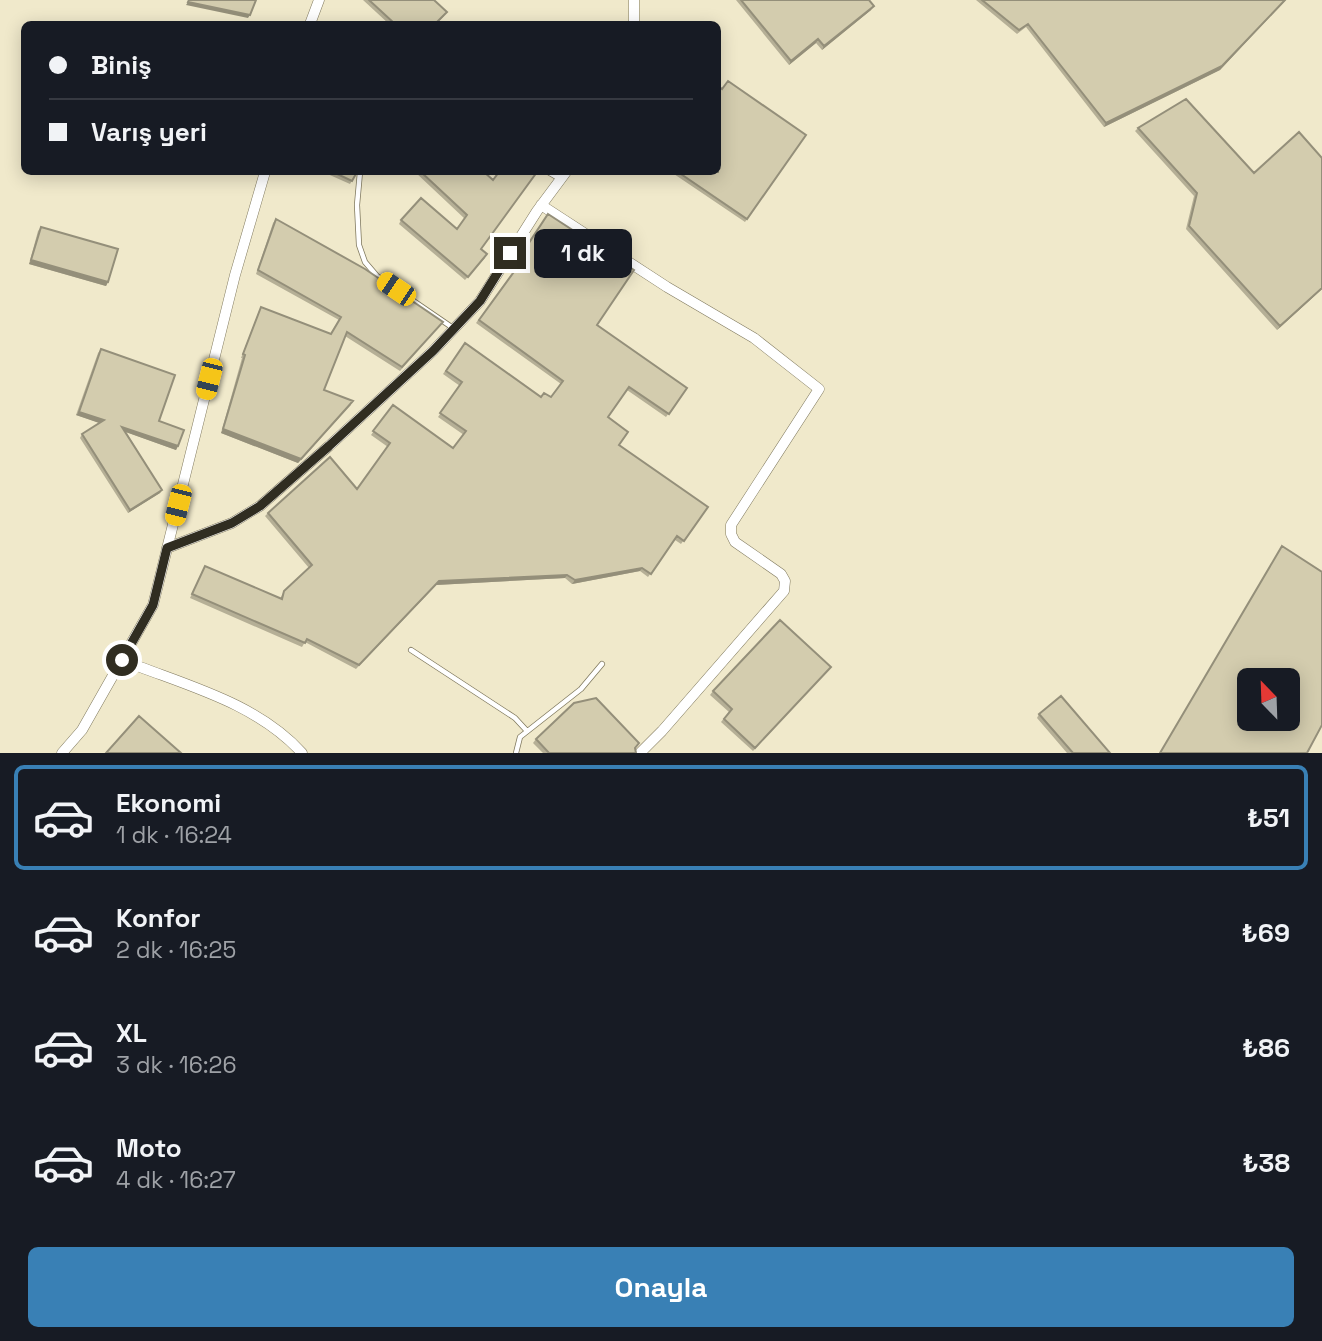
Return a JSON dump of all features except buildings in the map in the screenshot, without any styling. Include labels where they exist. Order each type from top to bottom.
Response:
[{"type":"street","points":[[311,21],[319,0]]},
{"type":"street","points":[[634,0],[634,21]]},
{"type":"street","points":[[62,753],[82,730],[153,605],[235,275],[264,175]]},
{"type":"street","points":[[167,548],[232,523],[260,506],[433,351],[480,301],[563,175]]},
{"type":"street","points":[[541,205],[667,287],[754,338],[819,389],[731,525],[735,542],[781,574],[785,582],[784,591],[640,753]]},
{"type":"street","points":[[122,660],[247,710],[272,726],[302,753]]},
{"type":"lane","points":[[360,175],[357,205],[359,245],[365,262],[377,276],[454,329]]},
{"type":"lane","points":[[411,650],[515,718],[527,731]]},
{"type":"lane","points":[[516,753],[520,737],[580,689],[602,664]]},
{"type":"route","points":[[122,660],[153,605],[167,548],[232,523],[260,506],[433,351],[480,301],[510,253]]}]
